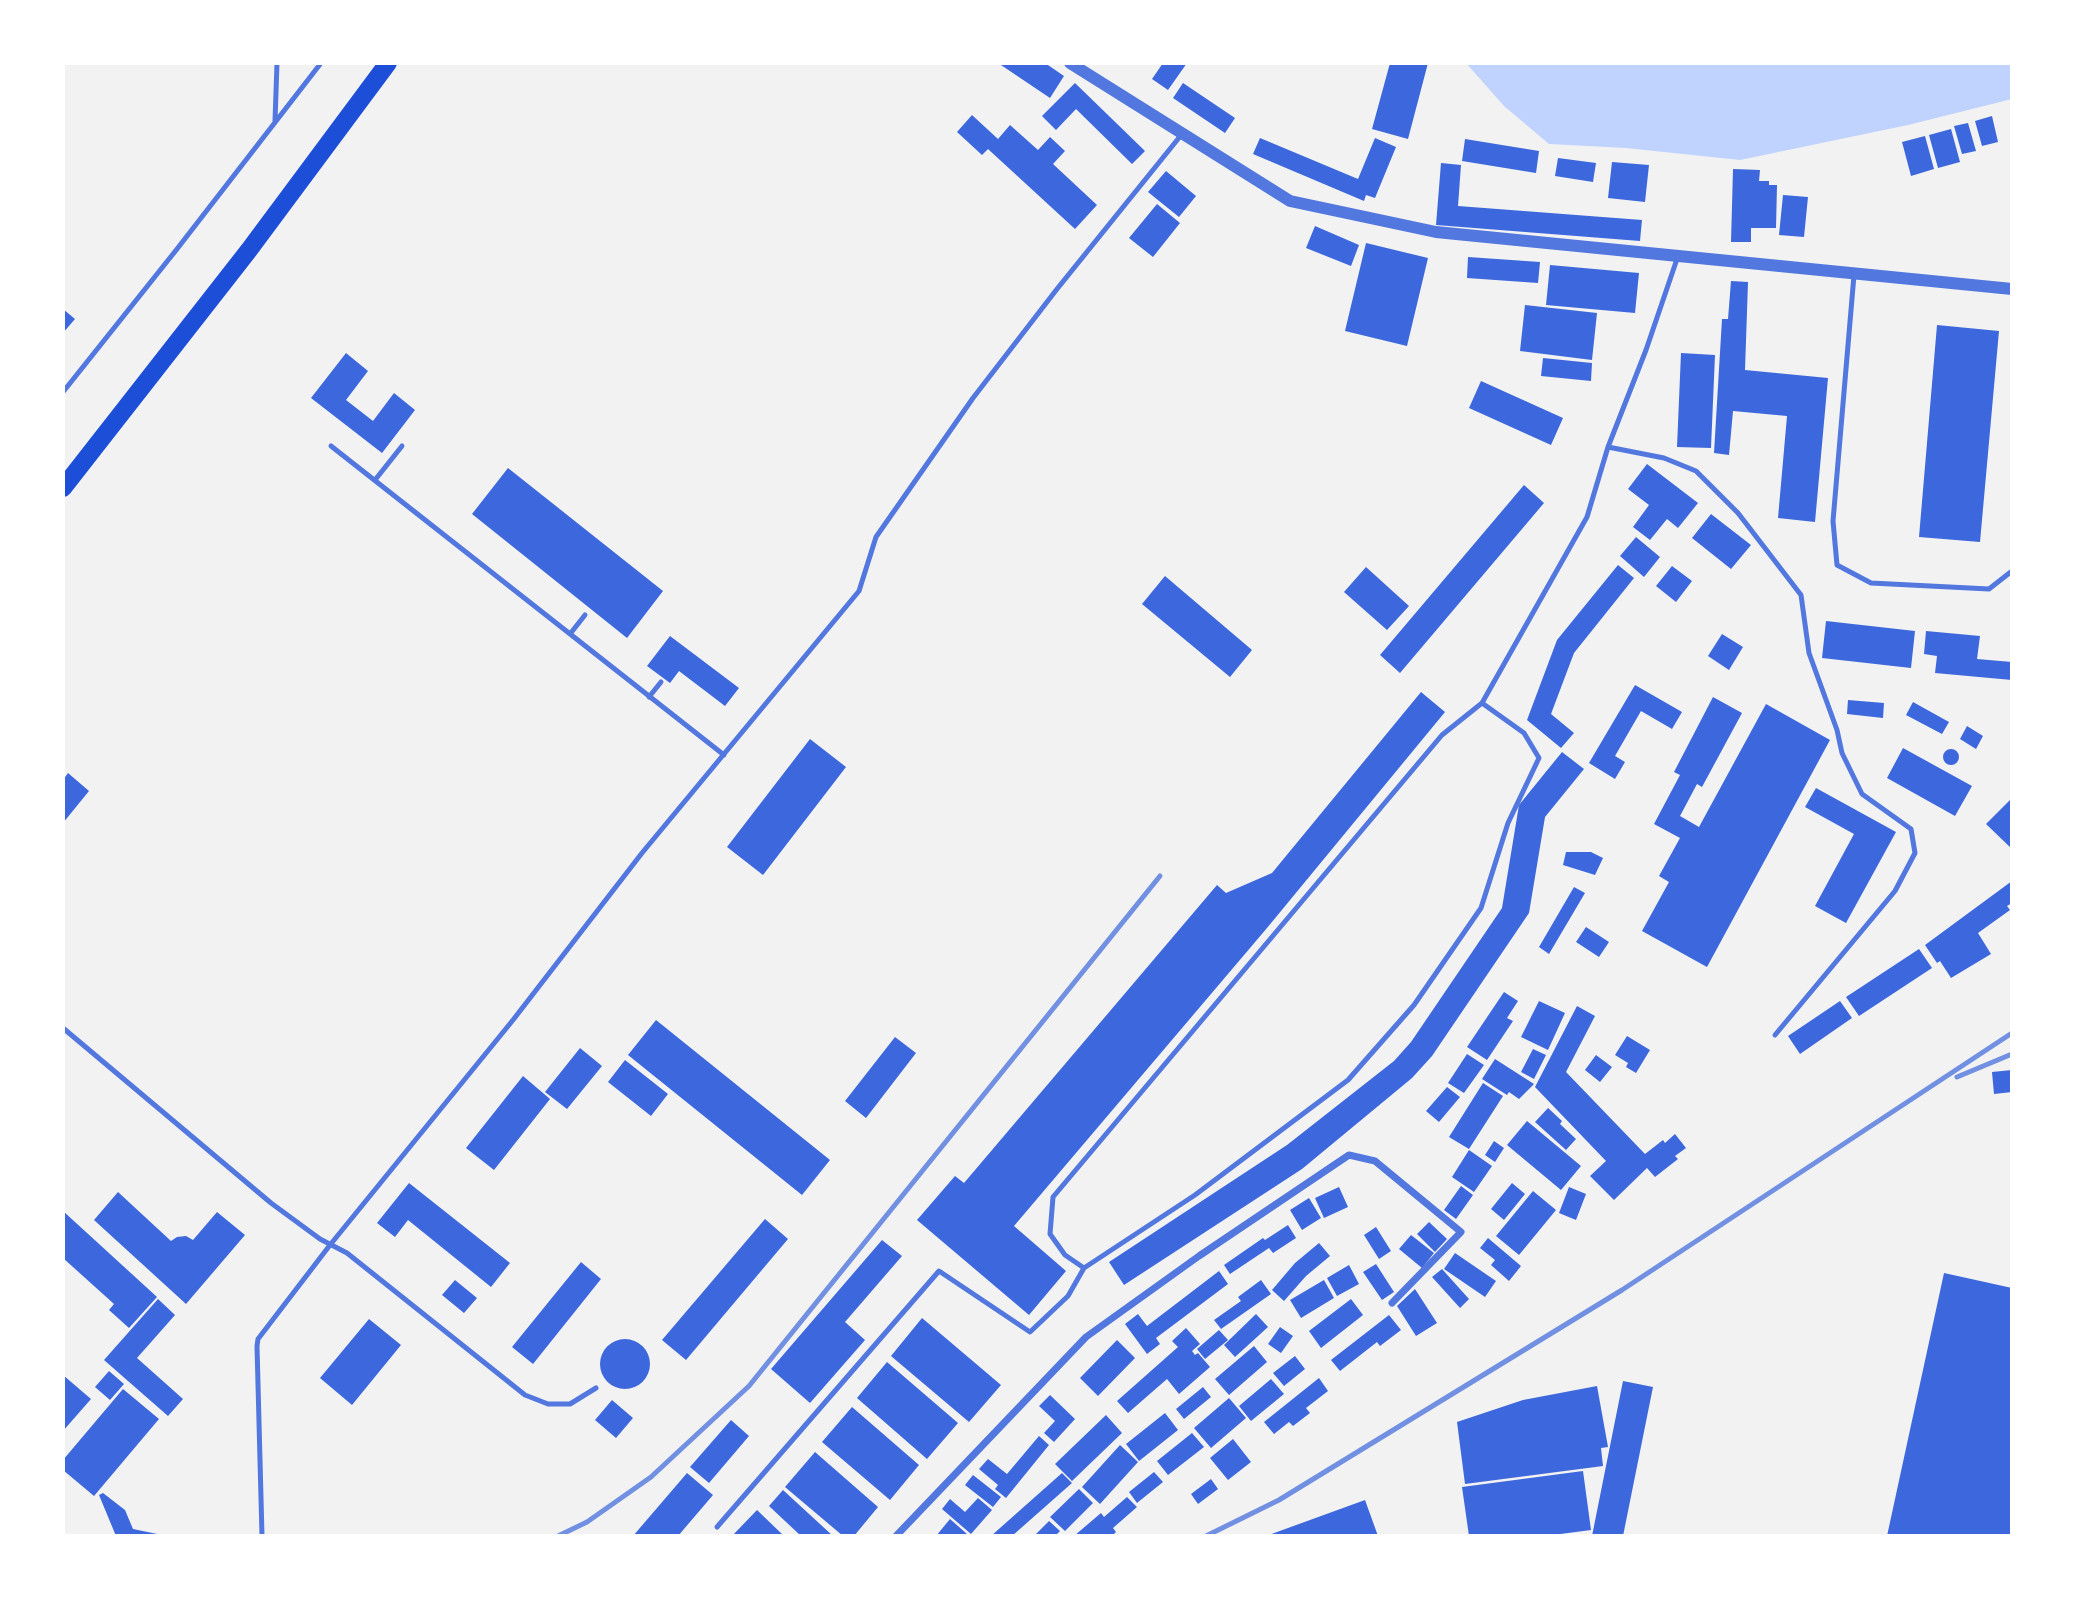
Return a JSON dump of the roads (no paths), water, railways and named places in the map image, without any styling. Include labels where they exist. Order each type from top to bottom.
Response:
[{"type":"main road","points":[[63,488],[249,250],[388,63]]},
{"type":"street","points":[[1070,63],[1290,201],[1436,232],[2012,289]]},
{"type":"street","points":[[896,1536],[1086,1337],[1199,1256],[1349,1156],[1375,1161],[1461,1232],[1392,1303]]},
{"type":"lane","points":[[275,121],[277,63]]},
{"type":"lane","points":[[63,391],[177,250],[321,63]]},
{"type":"lane","points":[[262,1536],[258,1339],[330,1245],[513,1020],[642,853],[859,591],[876,537],[965,409],[1182,134]]},
{"type":"lane","points":[[1084,1268],[1065,1255],[1050,1234],[1053,1196],[1442,735],[1482,703],[1587,517],[1608,447],[1646,350],[1678,256]]},
{"type":"lane","points":[[1854,275],[1833,521],[1837,565],[1871,583],[1989,589],[2012,570]]},
{"type":"lane","points":[[331,446],[724,755]]},
{"type":"lane","points":[[374,480],[402,446]]},
{"type":"lane","points":[[1608,447],[1664,458],[1696,471],[1738,513],[1801,595],[1810,653],[1837,730],[1842,753],[1862,794],[1911,829],[1915,853],[1895,891],[1775,1035]]},
{"type":"lane","points":[[570,634],[585,614]]},
{"type":"lane","points":[[649,697],[661,682]]},
{"type":"lane","points":[[717,1527],[939,1271],[1030,1332],[1068,1296],[1084,1268],[1195,1195],[1348,1080],[1414,1005],[1481,908],[1508,823],[1539,758],[1524,733],[1482,703]]},
{"type":"lane","points":[[63,1028],[271,1203],[320,1239],[347,1253],[525,1395],[548,1404],[570,1404],[596,1388]]},
{"type":"water","points":[[1466,63],[2012,63],[2012,99],[1908,125],[1740,160],[1626,148],[1549,144],[1504,106]]},
{"type":"railway","points":[[558,1536],[587,1522],[651,1477],[749,1386],[1160,876]]},
{"type":"railway","points":[[1206,1536],[1279,1500],[1622,1290],[2012,1033]]},
{"type":"railway","points":[[1957,1077],[2012,1054]]}]
